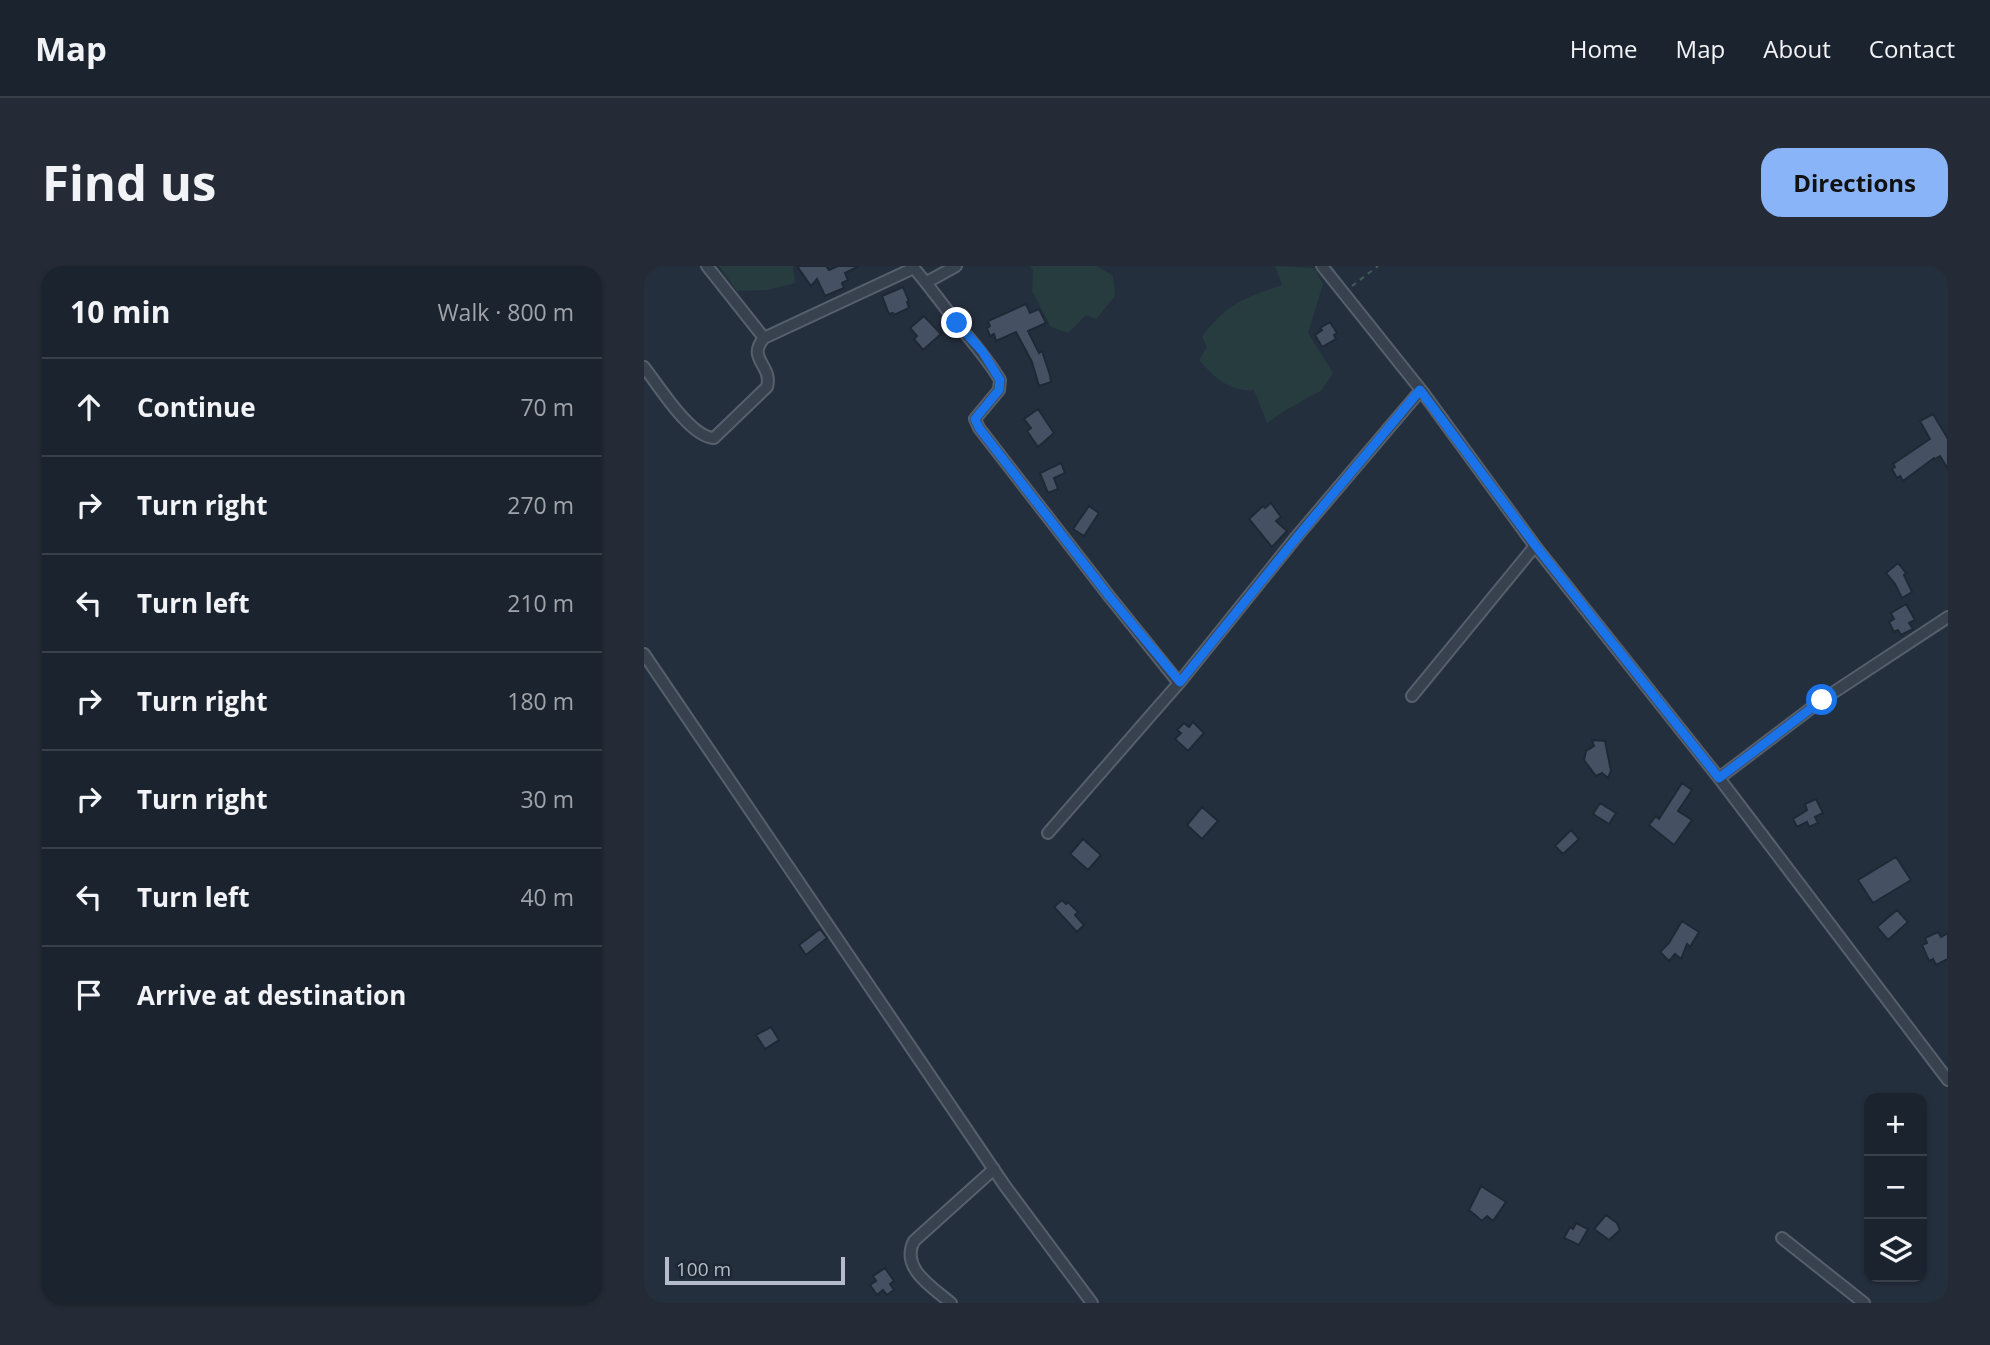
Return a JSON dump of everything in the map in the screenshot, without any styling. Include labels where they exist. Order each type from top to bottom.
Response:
[{"type":"street","points":[[707,266],[764,338]]},
{"type":"street","points":[[928,282],[956,266]]},
{"type":"street","points":[[1322,266],[1420,390],[1535,545],[1719,778],[1948,1080]]},
{"type":"street","points":[[644,367],[692,427],[706,438],[714,438],[767,387],[768,376],[757,354],[764,338],[913,267],[982,351],[1000,380],[999,390],[975,419],[979,428],[1109,596],[1180,682]]},
{"type":"street","points":[[1048,833],[1180,682],[1420,390]]},
{"type":"street","points":[[1412,696],[1535,545]]},
{"type":"street","points":[[1719,778],[1822,700],[1948,617]]},
{"type":"street","points":[[644,654],[994,1169],[1091,1303]]},
{"type":"street","points":[[951,1303],[921,1277],[909,1261],[909,1250],[914,1241],[994,1169]]},
{"type":"street","points":[[1782,1238],[1864,1303]]},
{"type":"path","points":[[1343,293],[1378,266]]},
{"type":"green space","points":[[719,266],[793,266],[795,283],[768,290],[737,291]]},
{"type":"green space","points":[[1030,266],[1097,266],[1113,276],[1115,296],[1096,319],[1086,315],[1068,333],[1051,327],[1032,291],[1033,271]]},
{"type":"green space","points":[[1275,266],[1314,268],[1323,284],[1308,333],[1333,373],[1322,390],[1267,423],[1254,390],[1230,386],[1211,373],[1199,360],[1207,347],[1202,337],[1219,317],[1246,298],[1282,285]]},
{"type":"building","points":[[797,266],[826,266],[829,270],[838,266],[859,266],[845,273],[848,280],[842,283],[844,288],[825,296],[817,279],[811,286]]},
{"type":"building","points":[[903,287],[909,308],[894,315],[889,314],[882,296]]},
{"type":"building","points":[[1026,304],[1030,313],[1039,309],[1046,323],[1028,331],[1039,353],[1042,351],[1050,375],[1051,382],[1039,386],[1032,362],[1016,332],[996,341],[994,334],[990,336],[987,328],[990,326],[988,321]]},
{"type":"building","points":[[924,316],[941,334],[923,350],[914,339],[917,336],[910,328]]},
{"type":"building","points":[[1330,322],[1337,333],[1334,335],[1336,339],[1322,347],[1315,335]]},
{"type":"building","points":[[1038,409],[1054,433],[1038,447],[1027,431],[1031,428],[1024,419]]},
{"type":"building","points":[[1933,414],[1948,439],[1948,469],[1940,456],[1903,481],[1900,476],[1897,478],[1892,469],[1895,467],[1893,464],[1930,439],[1920,421]]},
{"type":"building","points":[[1061,463],[1065,473],[1054,478],[1058,489],[1048,493],[1040,473]]},
{"type":"building","points":[[1271,503],[1281,517],[1276,521],[1287,531],[1272,547],[1249,519],[1263,506],[1265,508]]},
{"type":"building","points":[[1089,506],[1099,513],[1084,536],[1073,529]]},
{"type":"building","points":[[1898,563],[1906,573],[1904,575],[1912,592],[1902,598],[1886,573]]},
{"type":"building","points":[[1906,604],[1915,620],[1909,623],[1913,629],[1901,635],[1898,630],[1894,632],[1889,622],[1894,619],[1891,613]]},
{"type":"building","points":[[1193,722],[1204,733],[1188,751],[1175,739],[1181,733],[1177,730],[1184,723],[1189,727]]},
{"type":"building","points":[[1592,740],[1605,741],[1611,771],[1608,778],[1602,773],[1596,776],[1584,760],[1586,751],[1594,746]]},
{"type":"building","points":[[1682,783],[1692,790],[1678,811],[1692,820],[1674,845],[1649,825],[1656,816],[1659,819]]},
{"type":"building","points":[[1816,799],[1823,813],[1815,817],[1818,823],[1809,827],[1807,822],[1797,827],[1793,819],[1807,810],[1805,804]]},
{"type":"building","points":[[1600,803],[1616,813],[1609,824],[1593,814]]},
{"type":"building","points":[[1202,807],[1218,821],[1202,839],[1187,825]]},
{"type":"building","points":[[1571,830],[1579,839],[1563,854],[1555,846]]},
{"type":"building","points":[[1083,839],[1101,855],[1088,870],[1070,854]]},
{"type":"building","points":[[1896,857],[1911,880],[1873,903],[1858,880]]},
{"type":"building","points":[[1062,900],[1078,912],[1075,915],[1084,925],[1077,932],[1054,907]]},
{"type":"building","points":[[1897,910],[1908,922],[1888,940],[1877,927]]},
{"type":"building","points":[[1682,921],[1699,932],[1690,947],[1687,944],[1681,959],[1675,954],[1669,961],[1660,952],[1669,943]]},
{"type":"building","points":[[820,929],[827,938],[806,955],[799,945]]},
{"type":"building","points":[[1938,932],[1941,937],[1948,933],[1948,959],[1936,965],[1933,959],[1929,961],[1922,945],[1927,943],[1925,938]]},
{"type":"building","points":[[771,1027],[779,1040],[765,1049],[756,1035]]},
{"type":"building","points":[[1481,1186],[1506,1202],[1493,1221],[1487,1216],[1482,1221],[1469,1210]]},
{"type":"building","points":[[1606,1215],[1617,1223],[1620,1230],[1609,1240],[1594,1229]]},
{"type":"building","points":[[1576,1223],[1588,1229],[1579,1245],[1564,1238],[1570,1227],[1573,1229]]},
{"type":"building","points":[[885,1268],[894,1281],[890,1284],[894,1290],[887,1295],[883,1290],[877,1295],[870,1285],[876,1281],[873,1276]]},
{"type":"route","points":[[957,323],[982,351],[1000,380],[999,390],[975,419],[979,428],[1109,596],[1180,682],[1420,390],[1535,545],[1719,778],[1822,700]]}]
